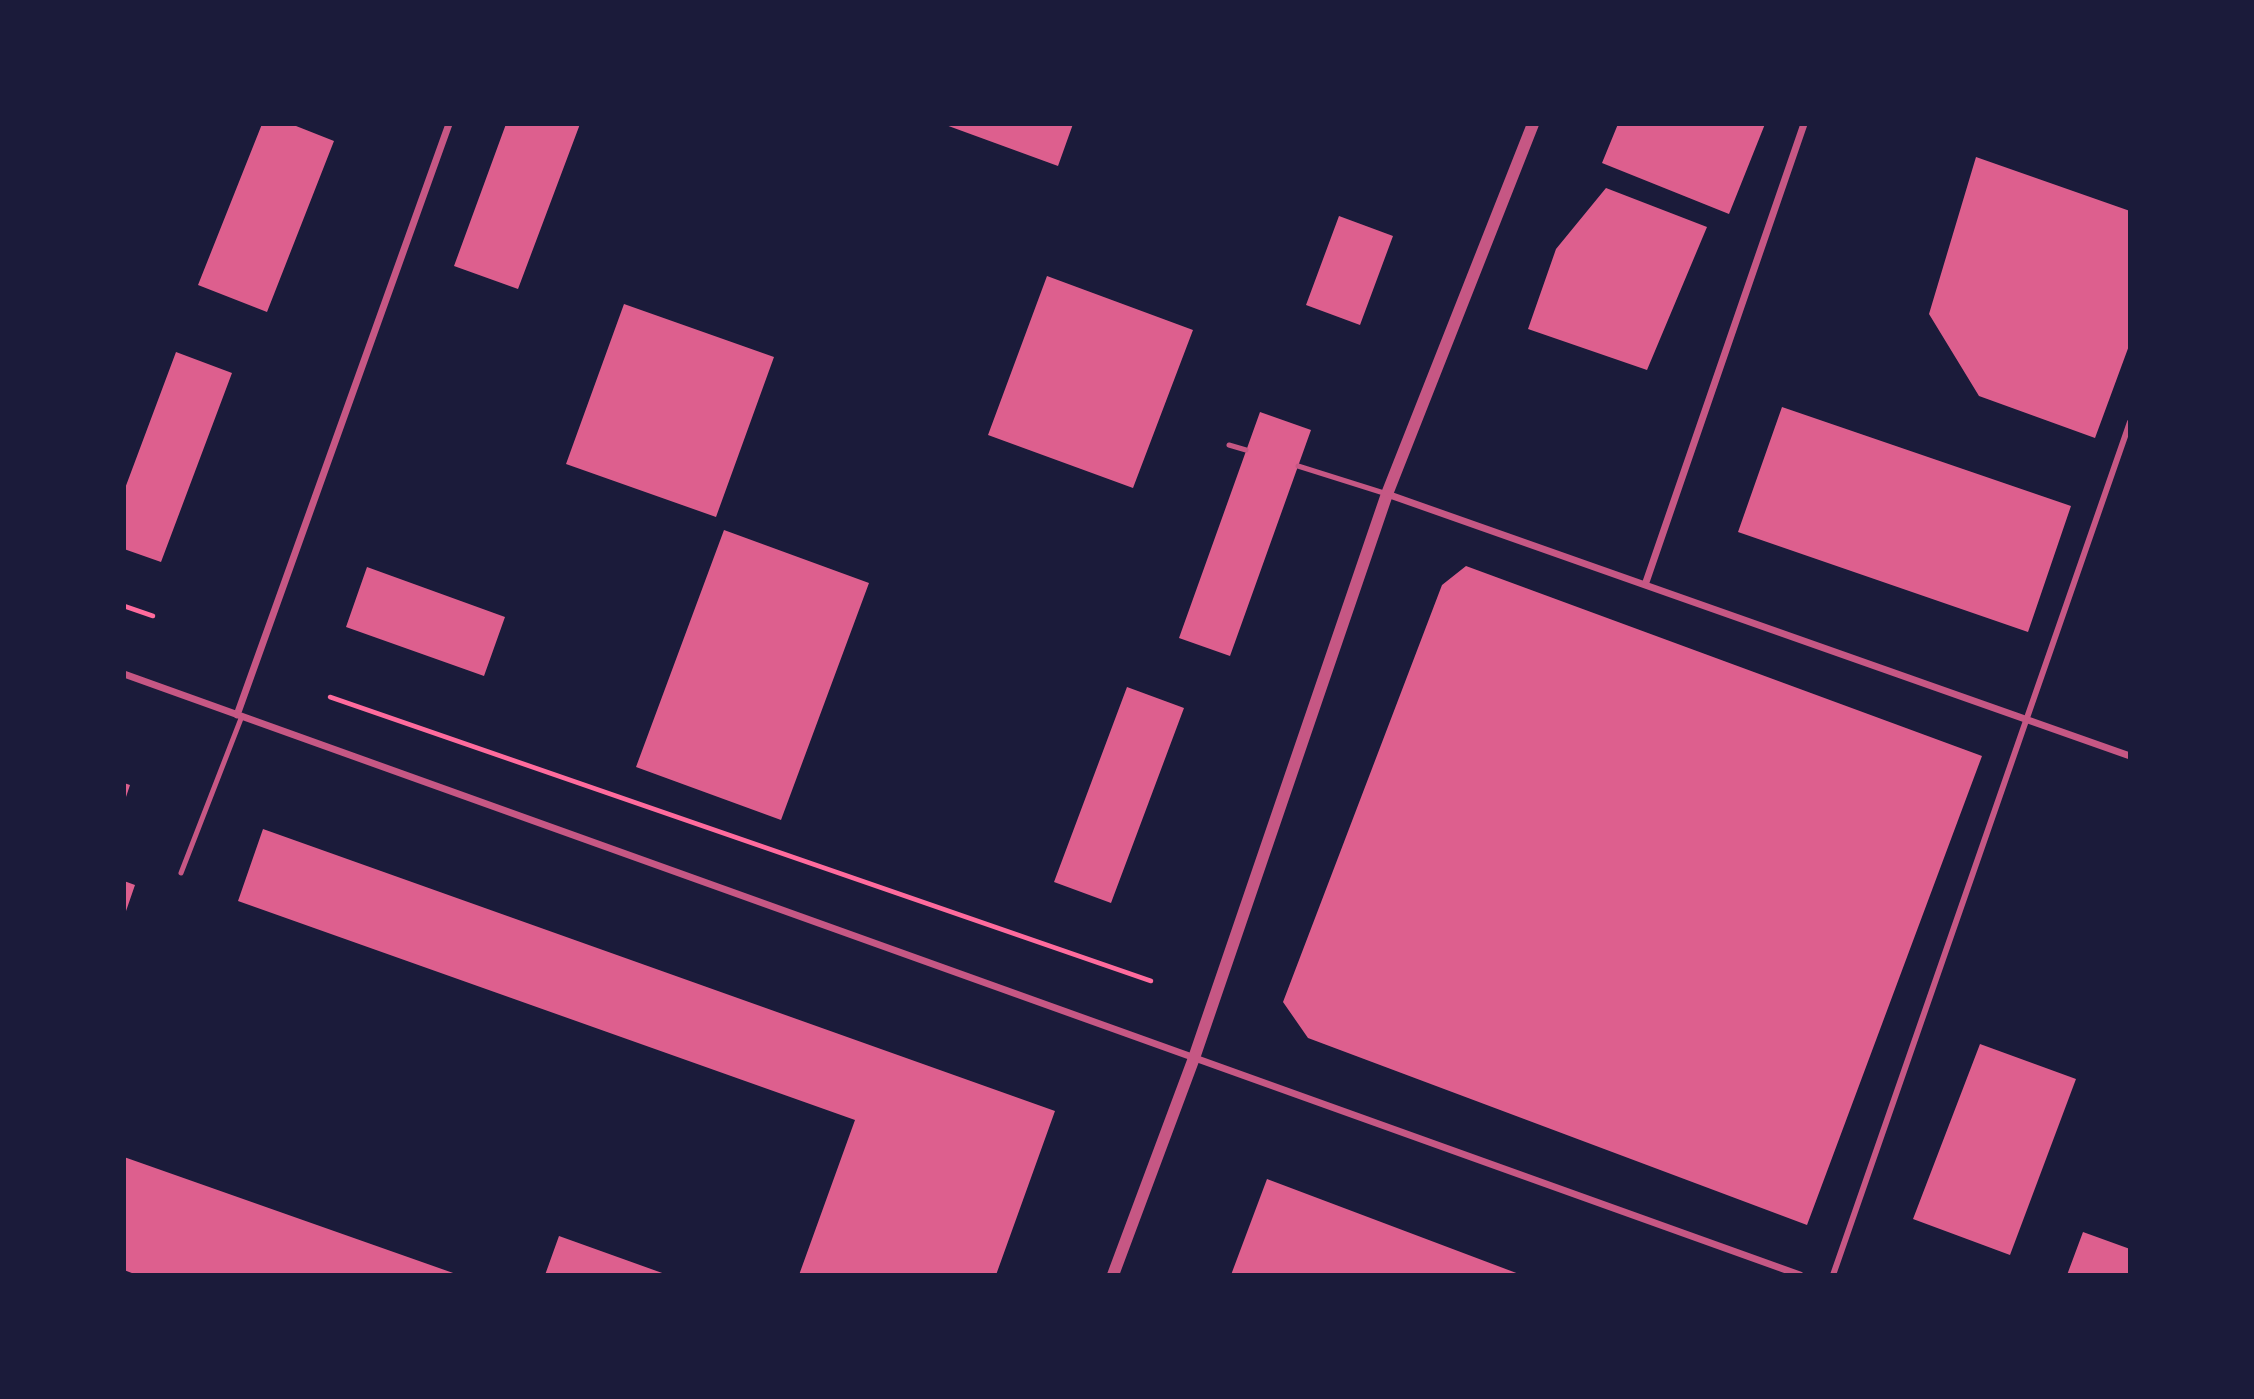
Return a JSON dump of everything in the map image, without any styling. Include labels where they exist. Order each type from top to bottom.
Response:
[{"type":"street","points":[[240,716],[449,124]]},
{"type":"street","points":[[1113,1275],[1194,1058],[1387,494],[1533,124]]},
{"type":"street","points":[[1645,585],[1804,124]]},
{"type":"street","points":[[1833,1275],[2130,422]]},
{"type":"street","points":[[1387,494],[2130,756]]},
{"type":"street","points":[[124,674],[1800,1275]]},
{"type":"lane","points":[[1229,445],[1246,450]]},
{"type":"lane","points":[[1298,466],[1387,494]]},
{"type":"lane","points":[[180,873],[240,716]]},
{"type":"path","points":[[124,606],[153,616]]},
{"type":"path","points":[[330,697],[1151,981]]},
{"type":"building","points":[[262,124],[291,124],[334,141],[267,312],[198,285]]},
{"type":"building","points":[[506,124],[580,124],[518,289],[454,266]]},
{"type":"building","points":[[943,124],[1073,124],[1058,166]]},
{"type":"building","points":[[1618,124],[1765,124],[1729,214],[1602,163]]},
{"type":"building","points":[[1976,157],[2130,211],[2130,343],[2095,438],[1979,396],[1929,314]]},
{"type":"building","points":[[1606,188],[1707,227],[1647,370],[1528,329],[1556,249]]},
{"type":"building","points":[[1339,216],[1393,236],[1360,325],[1306,305]]},
{"type":"building","points":[[1047,276],[1193,330],[1133,488],[988,435]]},
{"type":"building","points":[[624,304],[774,357],[716,517],[566,464]]},
{"type":"building","points":[[176,352],[232,373],[161,562],[124,549],[124,491]]},
{"type":"building","points":[[1782,407],[2071,506],[2028,632],[1738,532]]},
{"type":"building","points":[[1260,412],[1311,430],[1230,656],[1179,638]]},
{"type":"building","points":[[724,530],[869,583],[781,820],[636,767]]},
{"type":"building","points":[[1466,566],[1982,756],[1807,1225],[1308,1038],[1283,1002],[1442,585]]},
{"type":"building","points":[[367,567],[505,617],[484,676],[346,627]]},
{"type":"building","points":[[1127,687],[1184,708],[1111,903],[1054,882]]},
{"type":"building","points":[[124,783],[130,785],[125,800],[124,800]]},
{"type":"building","points":[[263,829],[1055,1111],[996,1275],[799,1275],[855,1120],[238,901]]},
{"type":"building","points":[[124,881],[135,885],[125,914],[124,914]]},
{"type":"building","points":[[1980,1044],[2076,1079],[2010,1255],[1913,1219]]},
{"type":"building","points":[[124,1157],[456,1275],[137,1275],[124,1270]]},
{"type":"building","points":[[1267,1179],[1519,1274],[1519,1275],[1231,1275]]},
{"type":"building","points":[[2083,1232],[2130,1249],[2130,1275],[2067,1275]]},
{"type":"building","points":[[559,1236],[665,1274],[665,1275],[545,1275]]}]
